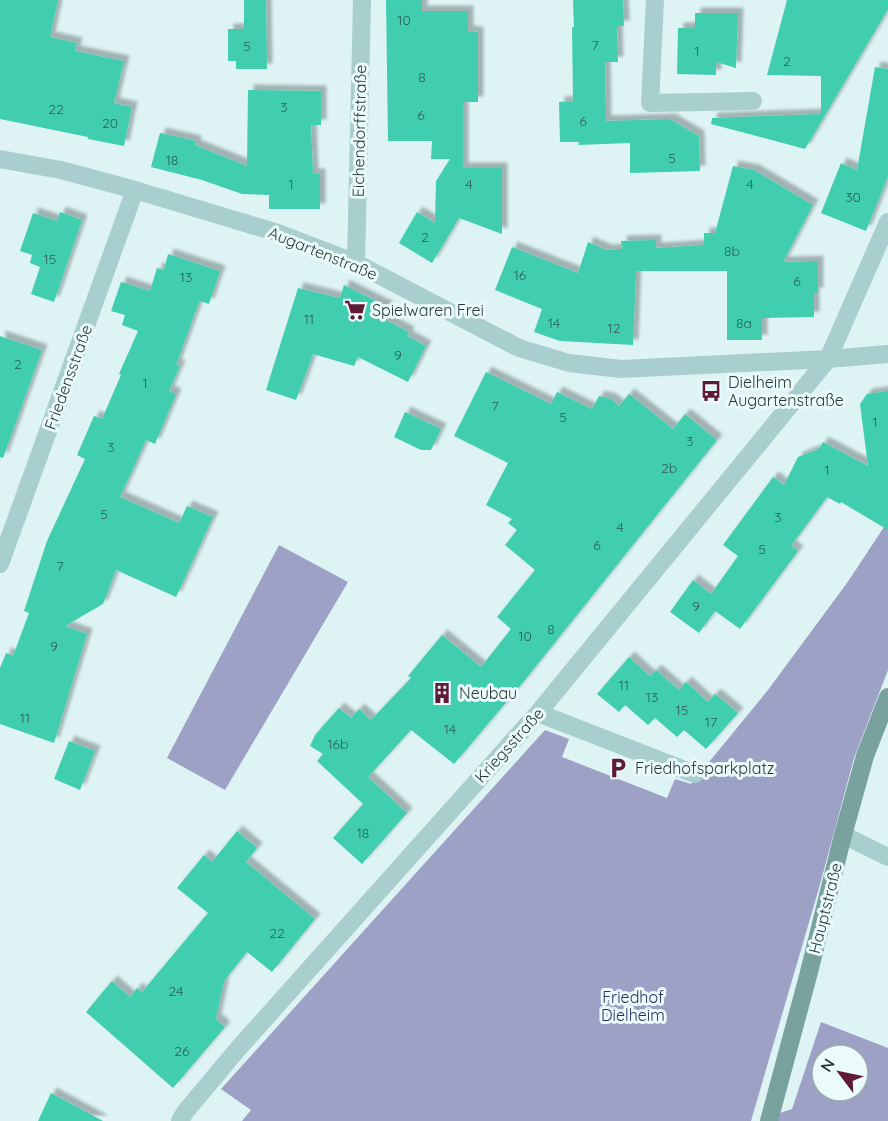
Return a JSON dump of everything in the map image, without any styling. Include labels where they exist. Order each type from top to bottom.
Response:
[{"type":"street","name":"Eichendorffstraße","points":[[356,263],[362,0]]},
{"type":"street","points":[[655,0],[650,104],[753,101]]},
{"type":"street","name":"Augartenstraße","points":[[0,159],[61,170],[274,232],[356,263],[519,348],[569,363],[621,369],[888,354]]},
{"type":"street","name":"Friedensstraße","points":[[0,564],[135,190]]},
{"type":"street","name":"Kriegsstraße","points":[[180,1121],[237,1050],[538,713],[828,359],[888,222]]},
{"type":"street","name":"Hauptstraße","points":[[769,1121],[865,756],[888,697]]},
{"type":"street","points":[[538,713],[695,774]]},
{"type":"street","points":[[843,835],[888,857]]},
{"type":"green space","name":"Friedhof Dielheim","points":[[888,521],[888,670],[854,758],[819,888],[751,1121],[242,1121],[251,1110],[221,1089],[545,730],[569,739],[562,757],[667,798],[675,779],[691,784],[768,690],[847,583]]},
{"type":"green space","points":[[279,545],[348,582],[225,790],[167,758]]},
{"type":"green space","points":[[821,1022],[888,1048],[888,1121],[769,1121],[771,1116],[792,1109],[810,1055],[810,1103],[870,1103],[870,1043],[814,1043]]},
{"type":"building","points":[[0,0],[58,0],[50,37],[77,43],[75,51],[124,61],[114,103],[132,107],[124,146],[0,119]]},
{"type":"building","points":[[244,0],[266,0],[267,69],[236,69],[236,61],[228,61],[228,29],[244,29]]},
{"type":"building","points":[[386,0],[422,0],[422,11],[468,11],[468,31],[478,32],[478,102],[463,102],[463,168],[502,168],[502,234],[459,218],[432,263],[399,243],[417,212],[435,223],[436,181],[450,159],[431,159],[432,141],[388,141]]},
{"type":"building","points":[[573,0],[623,0],[624,26],[617,26],[618,62],[605,62],[606,121],[670,119],[699,136],[700,171],[630,173],[630,143],[578,145],[579,142],[560,142],[559,102],[573,101]]},
{"type":"building","points":[[787,0],[888,0],[888,9],[805,149],[711,124],[712,118],[821,114],[821,76],[767,75]]},
{"type":"building","points":[[695,13],[738,13],[736,68],[716,62],[716,75],[677,74],[678,28],[695,28]]},
{"type":"building","points":[[875,67],[888,69],[888,176],[866,231],[821,213],[841,163],[857,170]]},
{"type":"building","points":[[248,90],[321,91],[321,125],[311,125],[313,174],[320,174],[320,209],[269,209],[269,195],[242,194],[202,180],[151,167],[160,133],[196,141],[195,145],[247,166]]},
{"type":"building","points":[[733,166],[754,170],[813,205],[783,262],[818,261],[818,293],[814,293],[814,317],[762,318],[762,340],[727,340],[727,271],[636,271],[633,345],[560,341],[534,332],[542,309],[495,290],[512,247],[578,273],[588,242],[606,250],[622,249],[621,241],[656,240],[656,248],[704,245],[704,233],[715,233]]},
{"type":"building","points":[[60,212],[82,220],[54,302],[31,294],[40,267],[30,263],[32,255],[20,251],[33,213],[57,221]]},
{"type":"building","points":[[168,254],[220,271],[209,304],[200,301],[197,307],[176,365],[180,366],[169,391],[176,394],[155,444],[146,440],[120,497],[179,523],[187,506],[213,517],[176,597],[116,570],[103,604],[65,626],[87,634],[54,743],[0,724],[0,668],[6,653],[13,656],[29,613],[24,611],[47,541],[85,459],[77,455],[94,416],[102,419],[138,331],[122,325],[125,315],[111,311],[121,282],[150,291],[157,268],[164,270]]},
{"type":"building","points":[[344,285],[388,307],[382,318],[409,332],[407,336],[426,346],[408,382],[358,357],[354,366],[313,354],[296,400],[266,390],[298,288],[340,298]]},
{"type":"building","points":[[0,336],[42,350],[3,458],[0,457]]},
{"type":"building","points":[[486,372],[551,404],[557,392],[592,409],[599,396],[611,399],[619,406],[629,394],[673,429],[685,414],[717,440],[524,681],[454,764],[411,730],[368,777],[407,813],[362,864],[333,838],[363,804],[317,761],[323,754],[310,746],[315,735],[339,708],[351,718],[359,709],[371,720],[411,678],[408,676],[442,635],[481,667],[511,629],[497,617],[535,570],[505,545],[517,530],[508,523],[512,519],[486,505],[508,463],[454,436]]},
{"type":"building","points":[[888,391],[888,530],[841,502],[840,504],[827,497],[791,546],[798,551],[740,629],[715,611],[699,633],[670,612],[693,580],[711,594],[738,556],[723,545],[773,477],[784,485],[798,457],[819,449],[823,442],[868,466],[860,404],[867,394]]},
{"type":"building","points":[[405,412],[441,429],[431,450],[421,450],[394,437]]},
{"type":"building","points":[[629,657],[650,676],[656,670],[679,690],[686,682],[708,702],[715,694],[738,713],[706,749],[684,730],[677,737],[655,718],[648,725],[625,705],[619,712],[597,694]]},
{"type":"building","points":[[69,741],[95,751],[80,790],[54,779]]},
{"type":"building","points":[[237,831],[257,848],[246,862],[315,919],[272,972],[247,952],[224,981],[216,1019],[225,1027],[173,1088],[86,1012],[112,981],[130,997],[137,988],[142,992],[208,913],[177,888],[204,855],[212,862]]},
{"type":"building","points":[[51,1093],[103,1121],[38,1121]]},
{"type":"place","name":"Spielwaren Frei","points":[[355,310]]},
{"type":"place","name":"Dielheim Augartenstraße","points":[[711,391]]},
{"type":"place","name":"Neubau","points":[[442,693]]},
{"type":"place","name":"Friedhofsparkplatz","points":[[618,768]]}]
